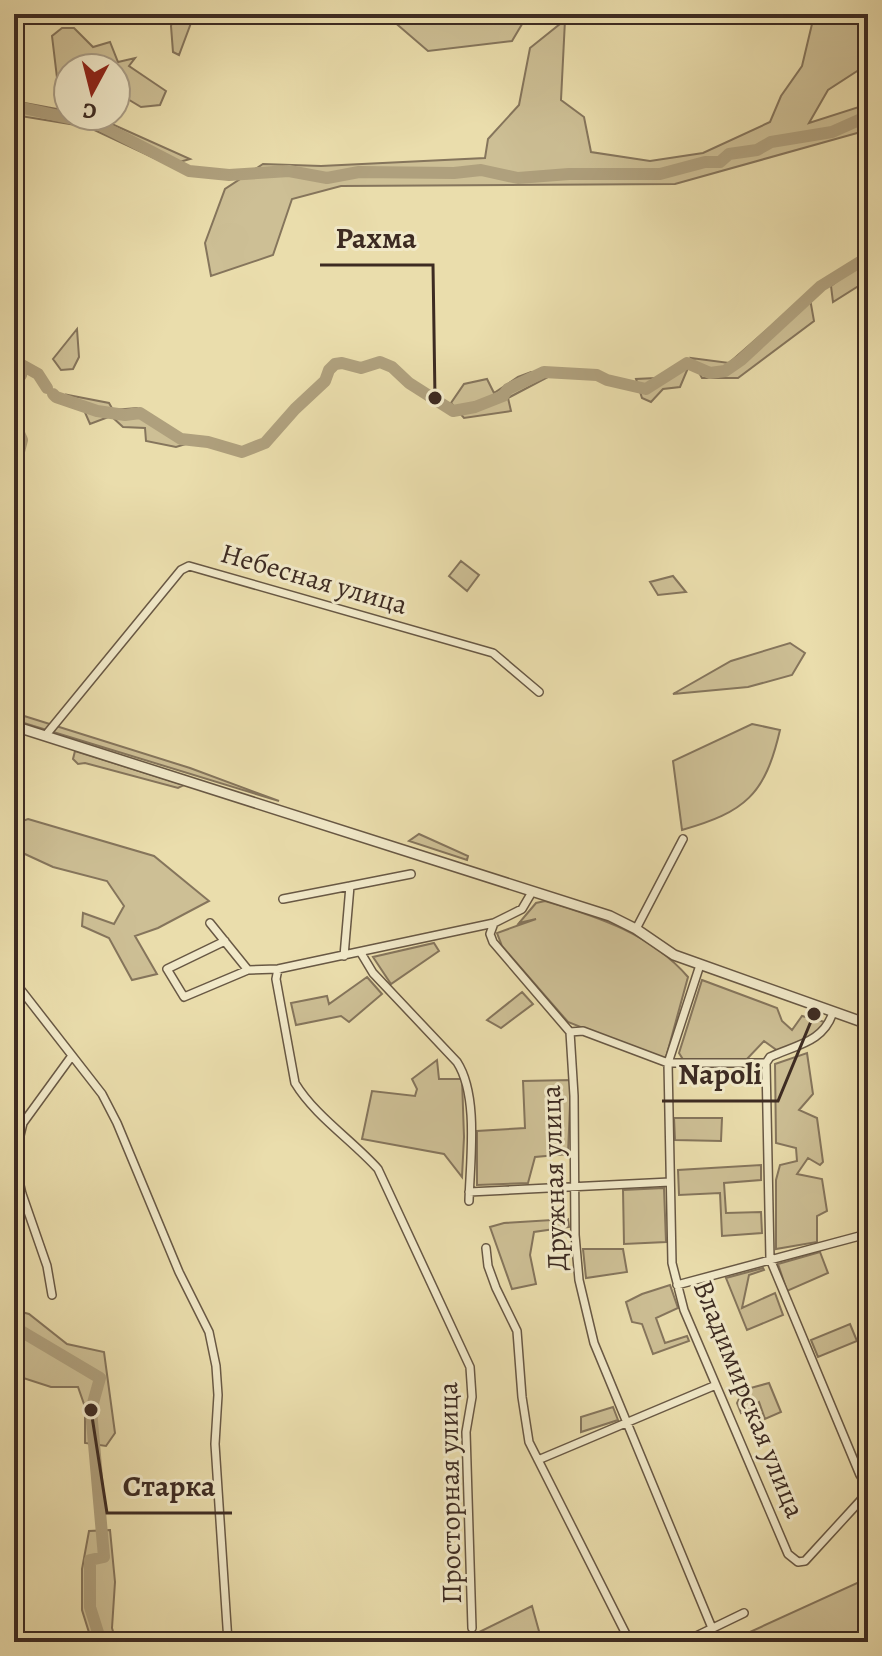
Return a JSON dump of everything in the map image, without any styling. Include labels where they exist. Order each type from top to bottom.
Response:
[{"type":"street","name":"Небесная улица","points":[[45,736],[181,570],[189,566],[493,653],[539,692]]},
{"type":"street","points":[[14,726],[610,916],[636,929],[662,949],[700,965],[866,1023],[868,1236],[677,1285]]},
{"type":"street","points":[[636,929],[683,839]]},
{"type":"street","points":[[283,899],[411,874]]},
{"type":"street","points":[[344,956],[350,886]]},
{"type":"street","points":[[225,941],[167,969],[184,997],[248,970],[278,969],[494,923],[522,909],[532,892]]},
{"type":"street","points":[[210,923],[248,970]]},
{"type":"street","points":[[494,923],[490,934],[493,942],[570,1032],[583,1031],[668,1063],[766,1063]]},
{"type":"street","points":[[361,953],[373,973],[464,1073],[470,1123],[469,1197],[670,1182]]},
{"type":"street","name":"Владимирская улица","points":[[700,965],[668,1063],[672,1263],[684,1310],[788,1554],[798,1562],[805,1561],[860,1501],[868,1488]]},
{"type":"street","name":"Просторная улица","points":[[278,969],[276,979],[295,1083],[303,1097],[358,1146],[378,1169],[470,1367],[472,1397],[466,1432],[472,1628]]},
{"type":"street","points":[[14,981],[102,1094],[179,1272],[209,1332],[218,1395],[215,1444],[228,1642]]},
{"type":"street","points":[[833,1012],[829,1027],[821,1035],[770,1057],[766,1063],[770,1259],[868,1488]]},
{"type":"street","name":"Дружная улица","points":[[570,1032],[574,1096],[573,1187],[579,1280],[587,1317],[594,1343],[712,1628]]},
{"type":"street","points":[[52,1295],[47,1266],[16,1168],[18,1136],[23,1123],[71,1057]]},
{"type":"street","points":[[14,1127],[23,1123]]},
{"type":"street","points":[[486,1248],[488,1266],[496,1288],[517,1331],[529,1442],[630,1642]]},
{"type":"street","points":[[538,1460],[716,1385]]},
{"type":"street","points":[[690,1641],[744,1613]]},
{"type":"shaded area","points":[[174,14],[194,15],[179,55],[173,52],[171,26]]},
{"type":"shaded area","points":[[385,14],[528,14],[512,41],[428,51]]},
{"type":"shaded area","points":[[809,14],[838,14],[841,18],[848,14],[868,14],[868,64],[828,90],[809,123],[868,104],[868,130],[675,184],[341,186],[292,199],[273,255],[211,276],[205,243],[225,189],[263,164],[321,166],[485,158],[488,139],[519,105],[530,48],[565,20],[561,100],[584,117],[591,152],[650,161],[703,153],[770,122],[781,96],[802,66],[812,24]]},
{"type":"shaded area","points":[[62,28],[74,28],[93,47],[110,42],[114,52],[54,52],[52,36]]},
{"type":"shaded area","points":[[132,68],[166,91],[160,105],[141,107],[132,102]]},
{"type":"shaded area","points":[[14,101],[52,108],[52,121],[14,115]]},
{"type":"shaded area","points":[[99,132],[130,132],[190,159],[169,165]]},
{"type":"shaded area","points":[[868,257],[868,280],[833,302],[831,286]]},
{"type":"shaded area","points":[[809,293],[814,321],[738,378],[702,378],[691,358],[729,363]]},
{"type":"shaded area","points":[[77,329],[79,357],[73,369],[61,370],[53,359]]},
{"type":"shaded area","points":[[676,366],[688,368],[680,387],[663,389],[651,402],[642,398],[636,379],[656,378]]},
{"type":"shaded area","points":[[531,372],[548,377],[508,398],[511,411],[464,418],[451,403],[464,384],[487,379],[494,393]]},
{"type":"shaded area","points":[[68,395],[109,403],[113,410],[137,408],[162,430],[186,444],[176,447],[146,441],[145,428],[123,427],[111,416],[90,424],[84,410]]},
{"type":"shaded area","points":[[461,561],[479,575],[467,591],[449,576]]},
{"type":"shaded area","points":[[673,576],[686,592],[658,595],[650,582]]},
{"type":"shaded area","points":[[790,643],[805,653],[792,675],[748,687],[673,694],[731,661]]},
{"type":"shaded area","points":[[21,715],[190,768],[279,801],[14,720],[14,716]]},
{"type":"shaded area","points":[[752,724],[780,730],[767,771],[759,785],[737,808],[682,830],[673,761]]},
{"type":"shaded area","points":[[75,751],[184,785],[178,788],[85,763],[78,764],[73,759]]},
{"type":"shaded area","points":[[28,819],[154,856],[209,901],[158,928],[135,936],[157,974],[132,980],[109,938],[82,926],[83,913],[114,924],[124,906],[107,881],[53,867],[14,849],[14,824]]},
{"type":"shaded area","points":[[419,834],[468,856],[467,860],[409,841]]},
{"type":"shaded area","points":[[545,901],[604,921],[641,938],[688,977],[665,1061],[568,1022],[502,946],[497,933],[536,919],[519,923],[536,903]]},
{"type":"shaded area","points":[[434,943],[439,951],[391,984],[373,957]]},
{"type":"shaded area","points":[[367,977],[382,994],[349,1022],[341,1016],[296,1025],[291,1003],[327,996],[329,1004]]},
{"type":"shaded area","points":[[702,980],[777,1008],[782,1021],[792,1030],[802,1016],[829,1023],[820,1035],[778,1051],[764,1041],[746,1060],[684,1061],[679,1053]]},
{"type":"shaded area","points":[[522,992],[533,1004],[501,1028],[487,1020]]},
{"type":"shaded area","points":[[807,1053],[813,1094],[799,1110],[817,1118],[823,1162],[820,1165],[808,1158],[797,1174],[822,1179],[827,1211],[817,1216],[817,1242],[776,1249],[776,1180],[780,1165],[797,1161],[796,1148],[776,1143],[775,1064]]},
{"type":"shaded area","points":[[437,1060],[439,1079],[462,1079],[462,1177],[444,1154],[362,1139],[372,1091],[415,1096],[417,1089],[412,1079]]},
{"type":"shaded area","points":[[571,1080],[568,1154],[535,1157],[528,1183],[477,1185],[477,1131],[525,1128],[523,1081]]},
{"type":"shaded area","points":[[674,1118],[722,1118],[721,1141],[675,1140]]},
{"type":"shaded area","points":[[761,1165],[761,1180],[724,1183],[726,1213],[761,1212],[762,1233],[722,1236],[720,1193],[679,1195],[678,1170]]},
{"type":"shaded area","points":[[664,1188],[666,1242],[624,1244],[623,1190]]},
{"type":"shaded area","points":[[568,1219],[569,1227],[534,1232],[530,1255],[536,1284],[512,1289],[490,1227],[504,1223]]},
{"type":"shaded area","points":[[583,1249],[623,1249],[627,1272],[586,1278]]},
{"type":"shaded area","points":[[820,1252],[828,1273],[787,1291],[778,1264]]},
{"type":"shaded area","points":[[763,1268],[749,1275],[742,1308],[775,1293],[783,1315],[747,1330],[726,1278]]},
{"type":"shaded area","points":[[670,1285],[678,1308],[656,1318],[665,1343],[687,1336],[689,1341],[653,1354],[642,1324],[632,1322],[626,1302]]},
{"type":"shaded area","points":[[14,1310],[29,1314],[67,1344],[104,1352],[115,1433],[106,1446],[85,1443],[85,1407],[78,1387],[51,1387],[14,1375]]},
{"type":"shaded area","points":[[850,1324],[857,1341],[818,1357],[811,1340]]},
{"type":"shaded area","points":[[769,1383],[781,1412],[765,1419],[759,1402],[741,1413],[737,1403],[743,1390]]},
{"type":"shaded area","points":[[613,1407],[618,1420],[581,1432],[581,1417]]},
{"type":"shaded area","points":[[110,1530],[115,1582],[112,1628],[116,1642],[92,1642],[82,1610],[82,1569],[89,1531]]},
{"type":"shaded area","points":[[868,1578],[868,1642],[728,1642]]},
{"type":"shaded area","points":[[532,1606],[542,1642],[459,1642]]},
{"type":"waterway","points":[[14,106],[100,125],[189,171],[229,175],[289,171],[327,178],[359,172],[454,173],[481,170],[518,178],[569,174],[660,174],[705,162],[720,162],[729,154],[757,150],[771,142],[832,132],[868,116]]},
{"type":"waterway","points":[[53,394],[97,411],[125,415],[140,413],[181,439],[208,442],[242,452],[265,443],[325,381],[335,364],[361,368],[380,362],[392,367],[409,383],[453,411],[475,407],[503,396],[508,389],[544,372],[597,375],[646,389],[687,363],[710,373],[725,371],[821,286],[868,257]]},
{"type":"waterway","points":[[14,386],[21,375],[17,367],[20,364],[38,374],[47,388]]},
{"type":"waterway","points":[[14,394],[14,400]]},
{"type":"waterway","points":[[14,422],[22,440],[14,471]]},
{"type":"waterway","points":[[14,1327],[100,1378],[91,1410],[104,1557],[90,1560],[90,1607],[101,1642]]},
{"type":"place","name":"Рахма","points":[[435,398]]},
{"type":"place","name":"Napoli","points":[[814,1014]]},
{"type":"place","name":"Старка","points":[[91,1410]]}]
